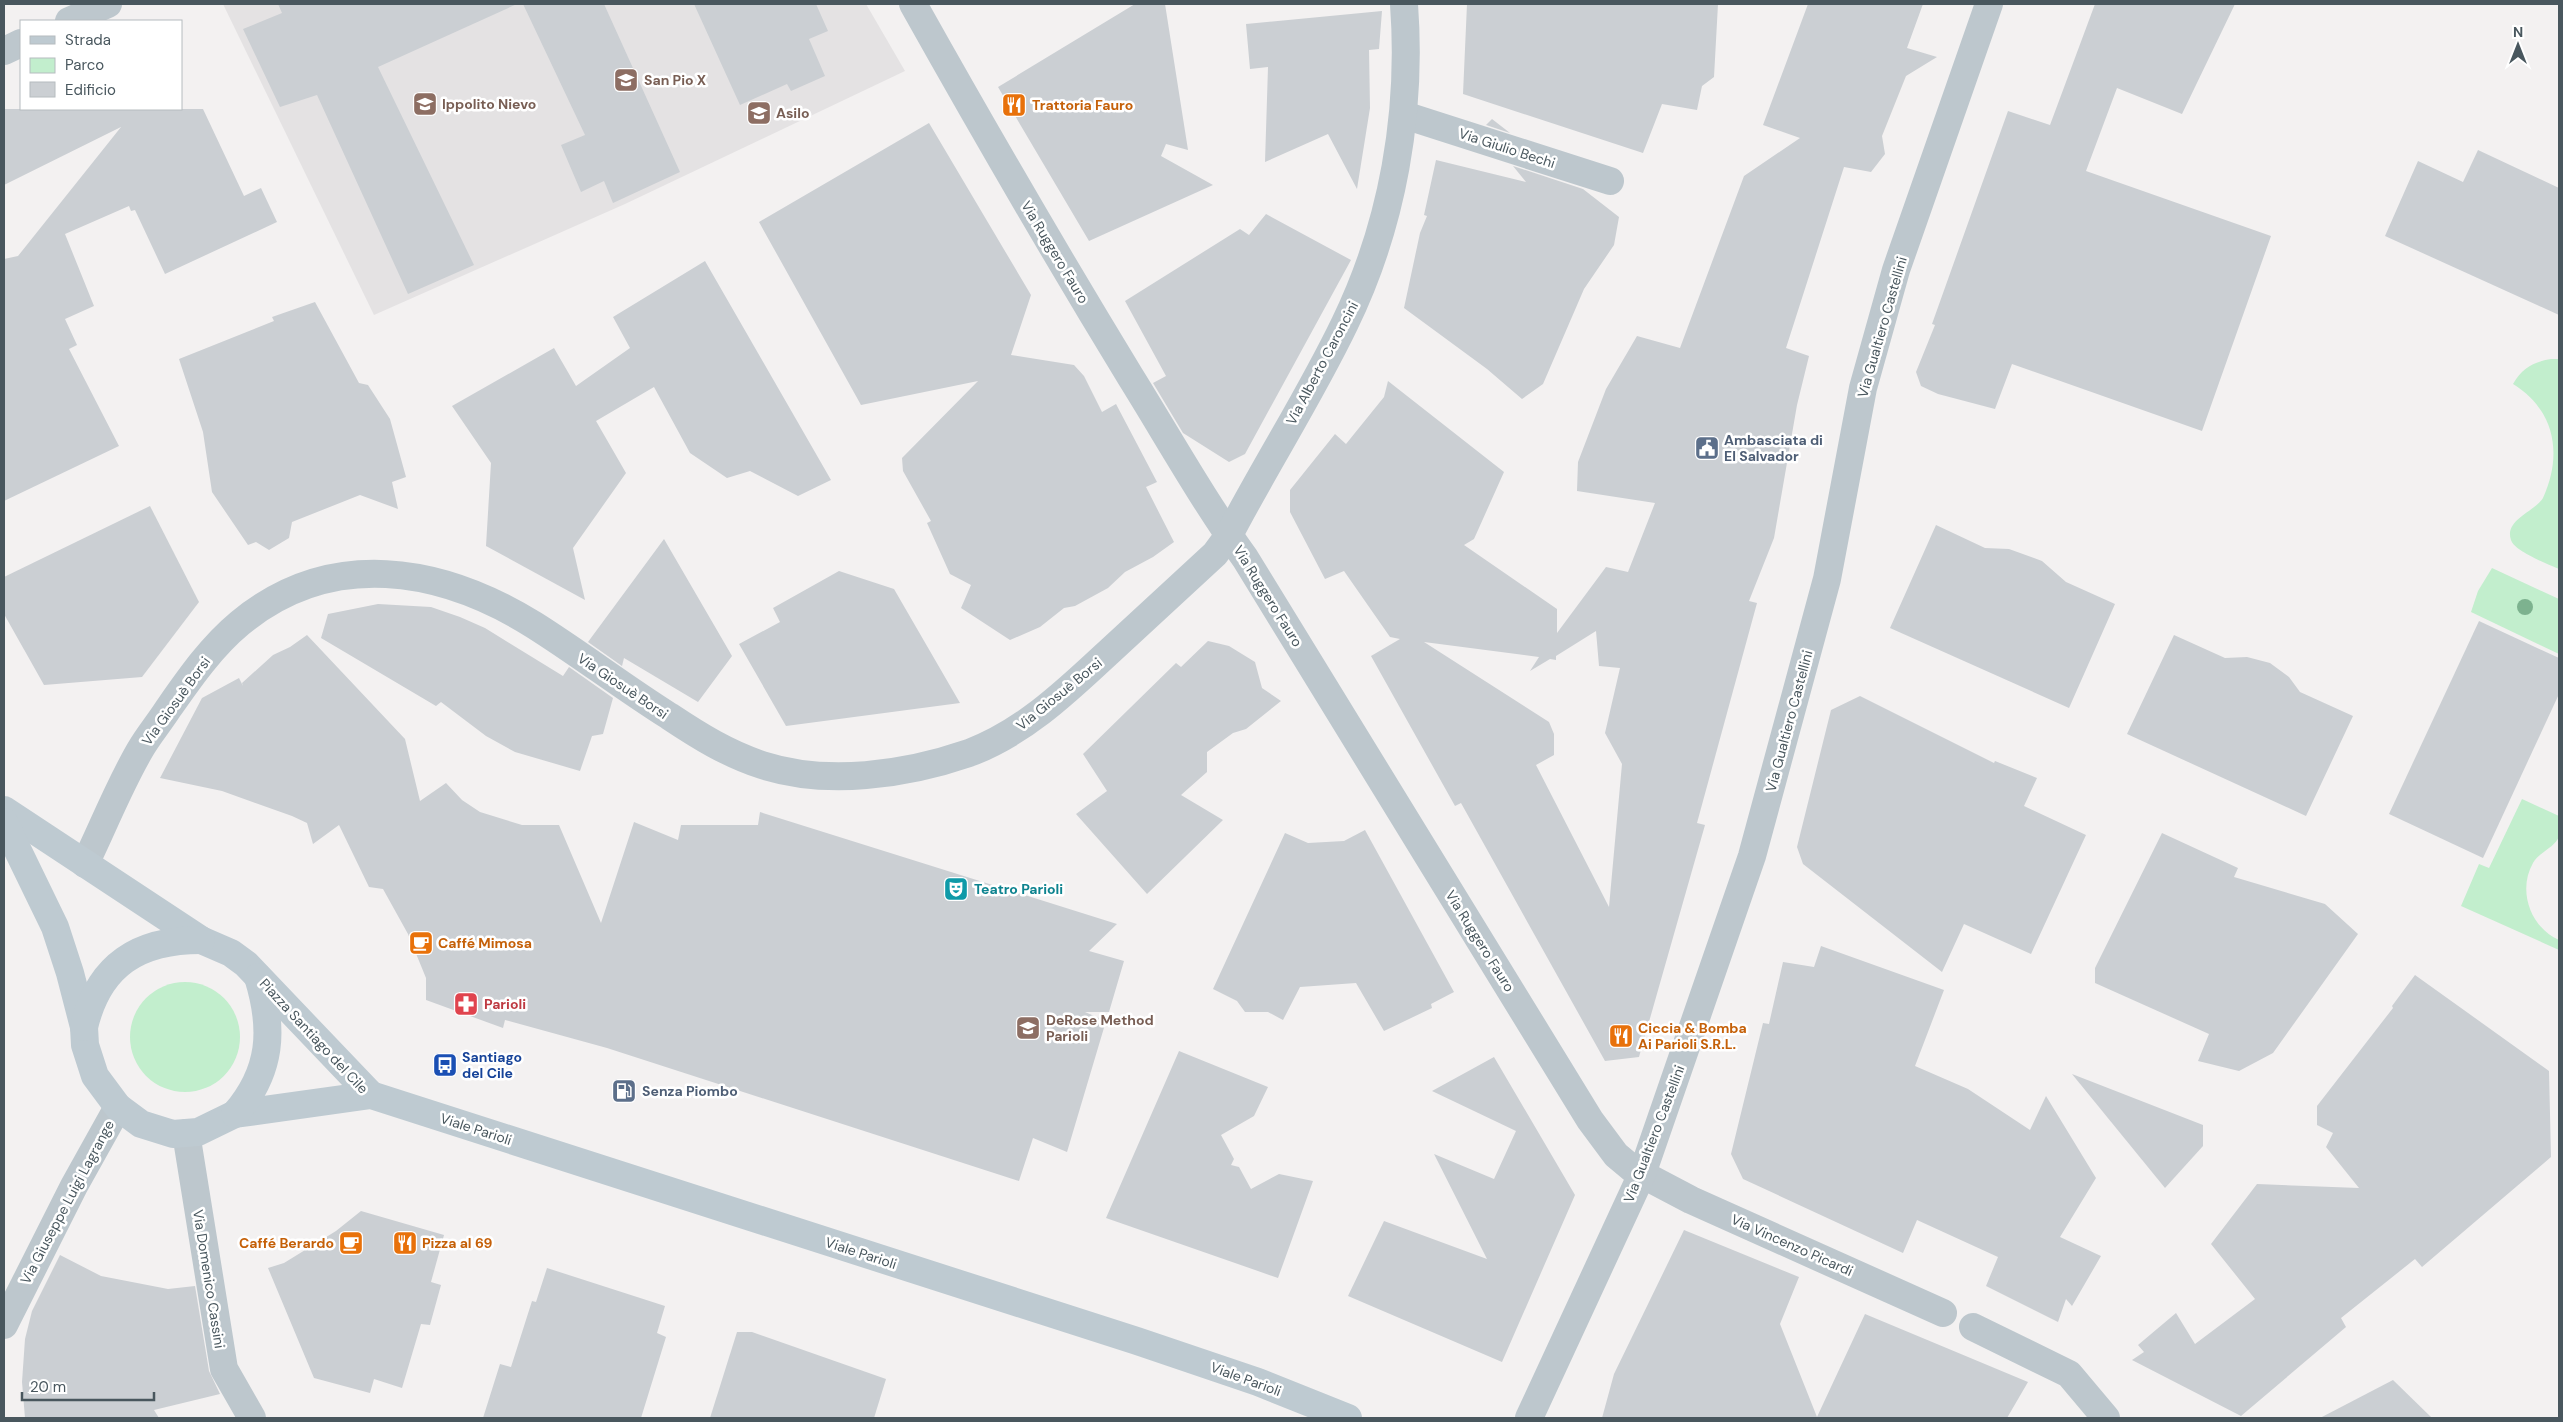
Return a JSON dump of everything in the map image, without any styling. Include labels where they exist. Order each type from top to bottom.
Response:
[{"type":"main road","name":"Piazza Santiago del Cile","points":[[4,810],[202,940],[231,953],[258,976],[371,1096]]},
{"type":"main road","name":"Piazza Santiago del Cile","points":[[4,822],[55,927],[84,1027],[86,1045],[95,1076],[118,1107],[141,1124],[173,1134],[211,1127],[235,1114],[371,1096]]},
{"type":"main road","points":[[84,1027],[92,1000],[102,981],[127,957],[156,944],[176,940],[202,940]]},
{"type":"main road","points":[[235,1114],[246,1101],[259,1078],[270,1028],[258,976]]},
{"type":"main road","name":"Viale Parioli","points":[[371,1096],[1137,1341],[1258,1382],[1348,1418]]},
{"type":"street","points":[[71,20],[108,4]]},
{"type":"street","name":"Via Ruggero Fauro","points":[[913,4],[1078,291],[1245,558],[1590,1120],[1616,1155],[1642,1174]]},
{"type":"street","name":"Via Alberto Caroncini","points":[[1229,535],[1326,361],[1360,291],[1373,257],[1393,189],[1404,115],[1404,4]]},
{"type":"street","name":"Via Gualtiero Castellini","points":[[1529,1418],[1642,1174],[1752,856],[1827,579],[1865,379],[1896,270],[1989,4]]},
{"type":"street","points":[[4,51],[20,43]]},
{"type":"street","name":"Via Giulio Bechi","points":[[1404,115],[1610,181]]},
{"type":"street","name":"Via Giosuè Borsi","points":[[85,864],[140,750],[195,669],[238,624],[261,608],[299,588],[350,575],[382,572],[434,580],[463,589],[535,626],[598,670],[729,753],[763,766],[796,774],[831,777],[872,774],[929,764],[986,746],[1020,727],[1068,691],[1214,554],[1229,535]]},
{"type":"street","name":"Via Giuseppe Luigi Lagrange","points":[[4,1324],[74,1186],[118,1107]]},
{"type":"street","name":"Via Domenico Cassini","points":[[186,1133],[224,1368],[252,1418]]},
{"type":"street","name":"Via Vincenzo Picardi","points":[[1642,1174],[1691,1200],[1943,1313]]},
{"type":"street","points":[[1972,1327],[2069,1374],[2106,1418]]},
{"type":"shaded area","name":"Ippolito Nievo","points":[[223,4],[866,4],[905,71],[625,204],[374,315]]},
{"type":"green space","points":[[2559,359],[2559,569],[2532,557],[2518,548],[2513,544],[2510,533],[2516,522],[2543,498],[2553,465],[2551,434],[2546,420],[2527,395],[2513,384],[2524,370],[2539,362]]},
{"type":"green space","points":[[2492,568],[2559,599],[2559,654],[2471,612],[2478,591]]},
{"type":"green space","points":[[2522,799],[2559,816],[2559,836],[2533,863],[2526,885],[2527,897],[2534,918],[2541,927],[2559,940],[2559,950],[2461,906],[2479,864],[2489,868]]},
{"type":"green space","points":[[185,982],[206,986],[224,998],[236,1016],[240,1037],[236,1058],[224,1076],[206,1088],[185,1092],[164,1088],[146,1076],[134,1058],[130,1037],[134,1016],[146,998],[164,986]]},
{"type":"building","points":[[278,4],[517,4],[378,67],[474,265],[408,294],[317,95],[280,107],[243,29],[282,13]]},
{"type":"building","name":"San Pio X","points":[[523,4],[604,4],[680,172],[613,203],[604,181],[581,192],[561,145],[585,135]]},
{"type":"building","points":[[694,4],[816,4],[828,31],[809,39],[825,76],[791,91],[787,84],[740,105]]},
{"type":"building","points":[[1135,4],[1165,4],[1188,150],[1166,144],[1161,156],[1213,185],[1089,241],[998,87]]},
{"type":"building","points":[[1467,4],[1718,4],[1714,77],[1702,86],[1697,110],[1662,104],[1643,153],[1463,94]]},
{"type":"building","points":[[1808,4],[1923,4],[1907,48],[1937,57],[1906,76],[1882,136],[1885,154],[1871,172],[1844,167],[1786,348],[1809,356],[1797,405],[1774,538],[1749,601],[1757,603],[1697,823],[1705,825],[1639,1057],[1605,1061],[1461,803],[1455,806],[1371,656],[1400,639],[1390,637],[1344,571],[1325,579],[1290,512],[1290,490],[1335,434],[1346,444],[1384,397],[1388,381],[1504,472],[1474,539],[1464,545],[1557,609],[1557,633],[1606,567],[1628,572],[1655,503],[1577,491],[1578,462],[1606,389],[1637,336],[1680,348],[1744,176],[1800,138],[1763,125]],"holes":[[[1596,631],[1599,666],[1620,668],[1605,733],[1622,764],[1609,907],[1536,765],[1554,755],[1554,734],[1549,722],[1424,642],[1539,657],[1530,671],[1550,659],[1556,660],[1556,656]]]},
{"type":"building","points":[[2095,4],[2235,4],[2182,114],[2117,88],[2086,171],[2271,236],[2202,431],[2012,364],[1995,409],[1938,394],[1921,386],[1916,372],[1935,325],[1932,324],[2008,111],[2050,125]]},
{"type":"building","points":[[1382,11],[1379,49],[1369,50],[1370,108],[1357,189],[1328,134],[1265,162],[1268,67],[1250,69],[1246,24]]},
{"type":"building","points":[[4,109],[203,109],[244,196],[261,188],[277,222],[165,274],[135,210],[131,211],[129,206],[65,234],[94,306],[65,319],[77,345],[69,349],[119,446],[4,501],[4,259],[18,256],[121,127],[4,185]]},
{"type":"building","points":[[1492,119],[1510,133],[1486,125]]},
{"type":"building","points":[[929,123],[1031,295],[1011,355],[1074,365],[1084,376],[1102,412],[1116,404],[1157,482],[1146,487],[1174,542],[1153,557],[1125,572],[1108,588],[1075,606],[1064,608],[1040,627],[1010,640],[961,608],[971,585],[950,574],[927,523],[931,521],[903,471],[902,458],[978,381],[861,405],[759,222]]},
{"type":"building","points":[[2478,150],[2559,188],[2559,315],[2385,236],[2418,161],[2463,182]]},
{"type":"building","points":[[1436,160],[1526,182],[1513,166],[1583,189],[1619,217],[1614,245],[1584,289],[1543,384],[1522,399],[1487,369],[1404,308],[1420,233],[1427,216],[1424,215]]},
{"type":"building","points":[[1266,214],[1351,260],[1245,454],[1229,462],[1183,433],[1153,383],[1166,376],[1125,301],[1240,229],[1249,235]]},
{"type":"building","points":[[705,261],[831,480],[798,496],[750,471],[727,478],[690,453],[654,387],[596,421],[626,473],[573,548],[585,600],[486,546],[491,463],[452,406],[554,348],[576,386],[630,348],[613,317]]},
{"type":"building","points":[[315,302],[359,383],[368,385],[390,419],[406,477],[392,482],[398,509],[360,495],[292,522],[289,538],[269,550],[256,542],[248,545],[212,492],[203,432],[179,359],[274,321],[272,317]]},
{"type":"building","points":[[150,506],[199,602],[142,677],[44,685],[4,614],[4,577]]},
{"type":"building","points":[[1936,525],[1985,548],[2009,549],[2042,561],[2066,582],[2115,604],[2069,708],[1890,628]]},
{"type":"building","points":[[664,539],[732,656],[698,702],[624,658],[622,666],[588,642]]},
{"type":"building","points":[[839,571],[894,589],[960,703],[786,726],[739,644],[780,622],[773,608]]},
{"type":"building","points":[[378,604],[431,607],[460,617],[485,628],[563,676],[569,667],[613,698],[603,734],[592,736],[580,771],[515,752],[486,736],[441,702],[436,706],[321,638],[328,614]]},
{"type":"building","points":[[2479,621],[2559,658],[2559,694],[2483,858],[2389,814]]},
{"type":"building","points":[[307,635],[405,739],[420,801],[446,783],[462,800],[480,812],[522,825],[559,825],[601,923],[634,822],[678,840],[681,825],[758,825],[760,812],[1117,924],[1089,951],[1124,961],[1109,1012],[1085,1012],[1106,1021],[1067,1152],[1033,1138],[1019,1181],[607,1048],[505,1020],[503,1028],[426,1000],[426,978],[408,934],[383,889],[369,887],[339,825],[313,844],[307,823],[292,816],[222,791],[160,778],[202,698],[239,678],[243,686],[242,683],[273,655],[290,647]]},
{"type":"building","points":[[2174,635],[2225,658],[2247,657],[2270,663],[2289,677],[2300,692],[2353,716],[2306,816],[2127,734]]},
{"type":"building","points":[[1208,641],[1229,646],[1255,662],[1262,688],[1281,701],[1246,729],[1233,733],[1207,752],[1207,772],[1181,795],[1223,820],[1147,894],[1076,814],[1107,791],[1083,754],[1176,663],[1181,667]]},
{"type":"building","points":[[1860,696],[1994,763],[1995,761],[2037,778],[2024,806],[2086,835],[2031,954],[1964,924],[1942,972],[1803,864],[1797,847],[1831,710]]},
{"type":"building","points":[[1365,830],[1454,992],[1431,1004],[1432,1008],[1384,1031],[1356,983],[1300,987],[1283,1020],[1268,1012],[1245,1012],[1237,1001],[1213,989],[1285,833],[1308,843],[1344,841]]},
{"type":"building","points":[[2162,833],[2238,868],[2234,877],[2325,904],[2358,934],[2273,1053],[2239,1071],[2198,1061],[2209,1034],[2095,983],[2095,968]]},
{"type":"building","points":[[1821,946],[1944,990],[1915,1066],[1968,1089],[2030,1130],[2046,1096],[2096,1178],[2060,1237],[2101,1256],[2072,1306],[2066,1299],[2058,1322],[1986,1286],[1998,1257],[1917,1220],[1903,1253],[1743,1179],[1731,1154],[1763,1023],[1769,1024],[1783,962],[1814,967]]},
{"type":"building","points":[[2415,975],[2549,1071],[2551,1157],[2422,1267],[2415,1259],[2341,1318],[2346,1327],[2241,1416],[2132,1360],[2144,1352],[2138,1345],[2176,1313],[2195,1344],[2255,1299],[2211,1244],[2257,1184],[2359,1188],[2326,1147],[2333,1133],[2317,1125],[2317,1106],[2393,1008],[2392,1006]]},
{"type":"building","points":[[1179,1051],[1268,1087],[1254,1116],[1221,1135],[1234,1159],[1231,1165],[1239,1167],[1251,1189],[1279,1174],[1313,1181],[1278,1278],[1106,1218]]},
{"type":"building","points":[[1494,1057],[1575,1195],[1502,1362],[1348,1296],[1384,1221],[1487,1259],[1434,1154],[1494,1179],[1516,1131],[1432,1091]]},
{"type":"building","points":[[2072,1074],[2203,1125],[2203,1146],[2165,1188]]},
{"type":"building","points":[[361,1211],[444,1235],[431,1282],[441,1285],[430,1325],[421,1324],[402,1388],[374,1379],[370,1393],[314,1378],[268,1268],[284,1263],[336,1231]]},
{"type":"building","points":[[1684,1230],[1799,1277],[1780,1324],[1817,1417],[1865,1314],[2028,1382],[2007,1418],[1602,1418],[1614,1374]]},
{"type":"building","points":[[60,1255],[101,1276],[168,1289],[195,1286],[209,1371],[220,1394],[154,1410],[159,1418],[25,1418],[22,1382],[25,1339],[32,1311]]},
{"type":"building","points":[[547,1268],[665,1306],[657,1333],[666,1337],[641,1418],[483,1418],[500,1364],[511,1367],[532,1301],[536,1302]]},
{"type":"building","points":[[737,1332],[752,1332],[886,1379],[874,1418],[710,1418]]},
{"type":"building","points":[[2393,1380],[2432,1418],[2320,1418]]},
{"type":"place","name":"San Pio X","points":[[626,80]]},
{"type":"place","name":"Ippolito Nievo","points":[[425,104]]},
{"type":"place","name":"Trattoria Fauro","points":[[1014,105]]},
{"type":"place","name":"Asilo","points":[[759,113]]},
{"type":"place","name":"Ambasciata di El Salvador","points":[[1707,448]]},
{"type":"place","name":"Teatro Parioli","points":[[956,889]]},
{"type":"place","name":"Caffé Mimosa","points":[[421,943]]},
{"type":"place","name":"Parioli","points":[[466,1004]]},
{"type":"place","name":"DeRose Method Parioli","points":[[1028,1028]]},
{"type":"place","name":"Ciccia & Bomba Ai Parioli S.R.L.","points":[[1621,1036]]},
{"type":"place","name":"Santiago del Cile","points":[[445,1065]]},
{"type":"place","name":"Senza Piombo","points":[[624,1091]]},
{"type":"place","name":"Caffé Berardo","points":[[351,1243]]},
{"type":"place","name":"Pizza al 69","points":[[405,1243]]}]
